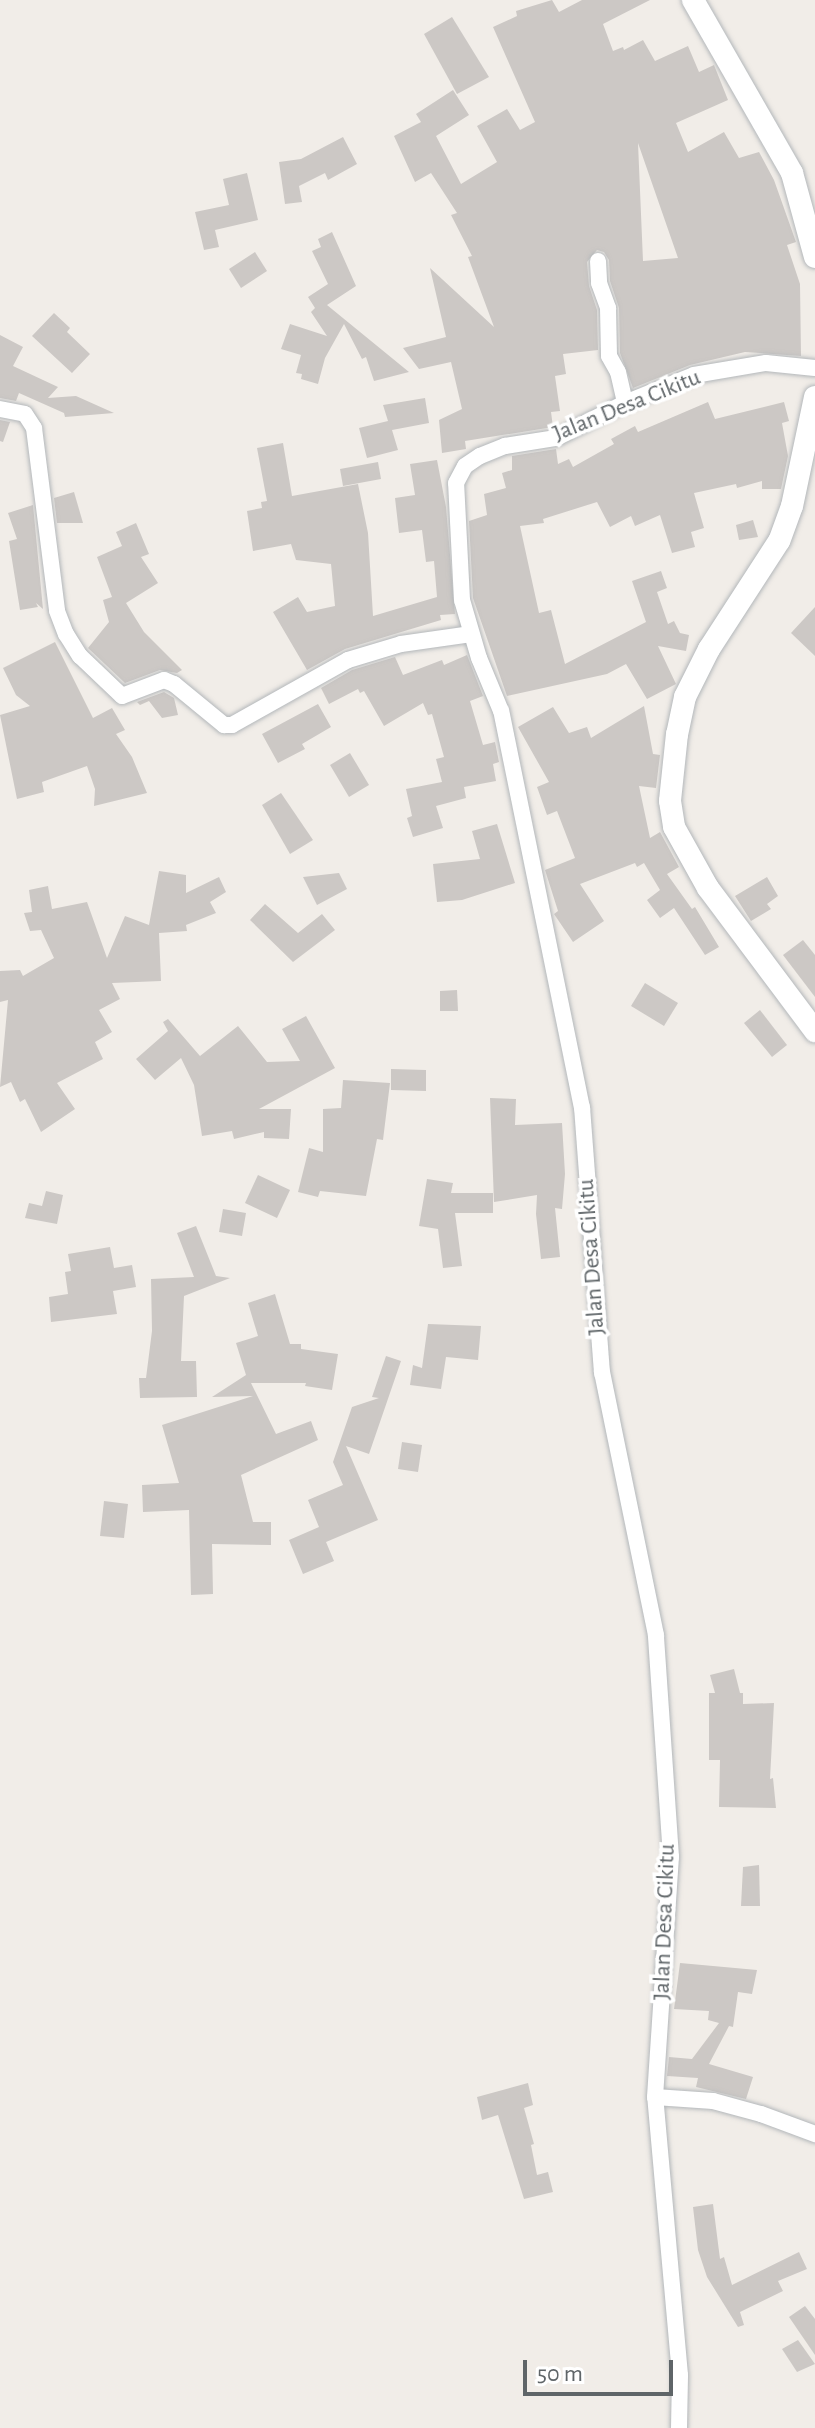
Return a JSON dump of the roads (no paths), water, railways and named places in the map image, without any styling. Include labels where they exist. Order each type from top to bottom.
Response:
[{"type":"main road","points":[[693,0],[792,173],[815,257]]},
{"type":"main road","points":[[815,397],[792,506],[779,541],[709,649],[685,697],[670,801],[674,827],[708,888],[815,1031]]},
{"type":"street","points":[[598,261],[599,283],[608,308],[609,356],[618,372],[625,403]]},
{"type":"street","name":"Jalan Desa Cikitu","points":[[679,2428],[680,2375],[655,2097],[671,1857],[656,1635],[602,1373],[582,1108],[501,711],[471,634],[458,568],[454,511],[459,475],[480,456],[505,446],[556,438],[625,403],[694,375],[766,363],[815,368]]},
{"type":"street","points":[[0,409],[25,414],[34,428],[57,611],[66,634],[80,656],[122,696],[164,680],[174,684],[224,725],[232,725],[348,660],[401,644],[471,634]]},
{"type":"street","points":[[655,2097],[713,2101],[761,2114],[815,2134]]}]
